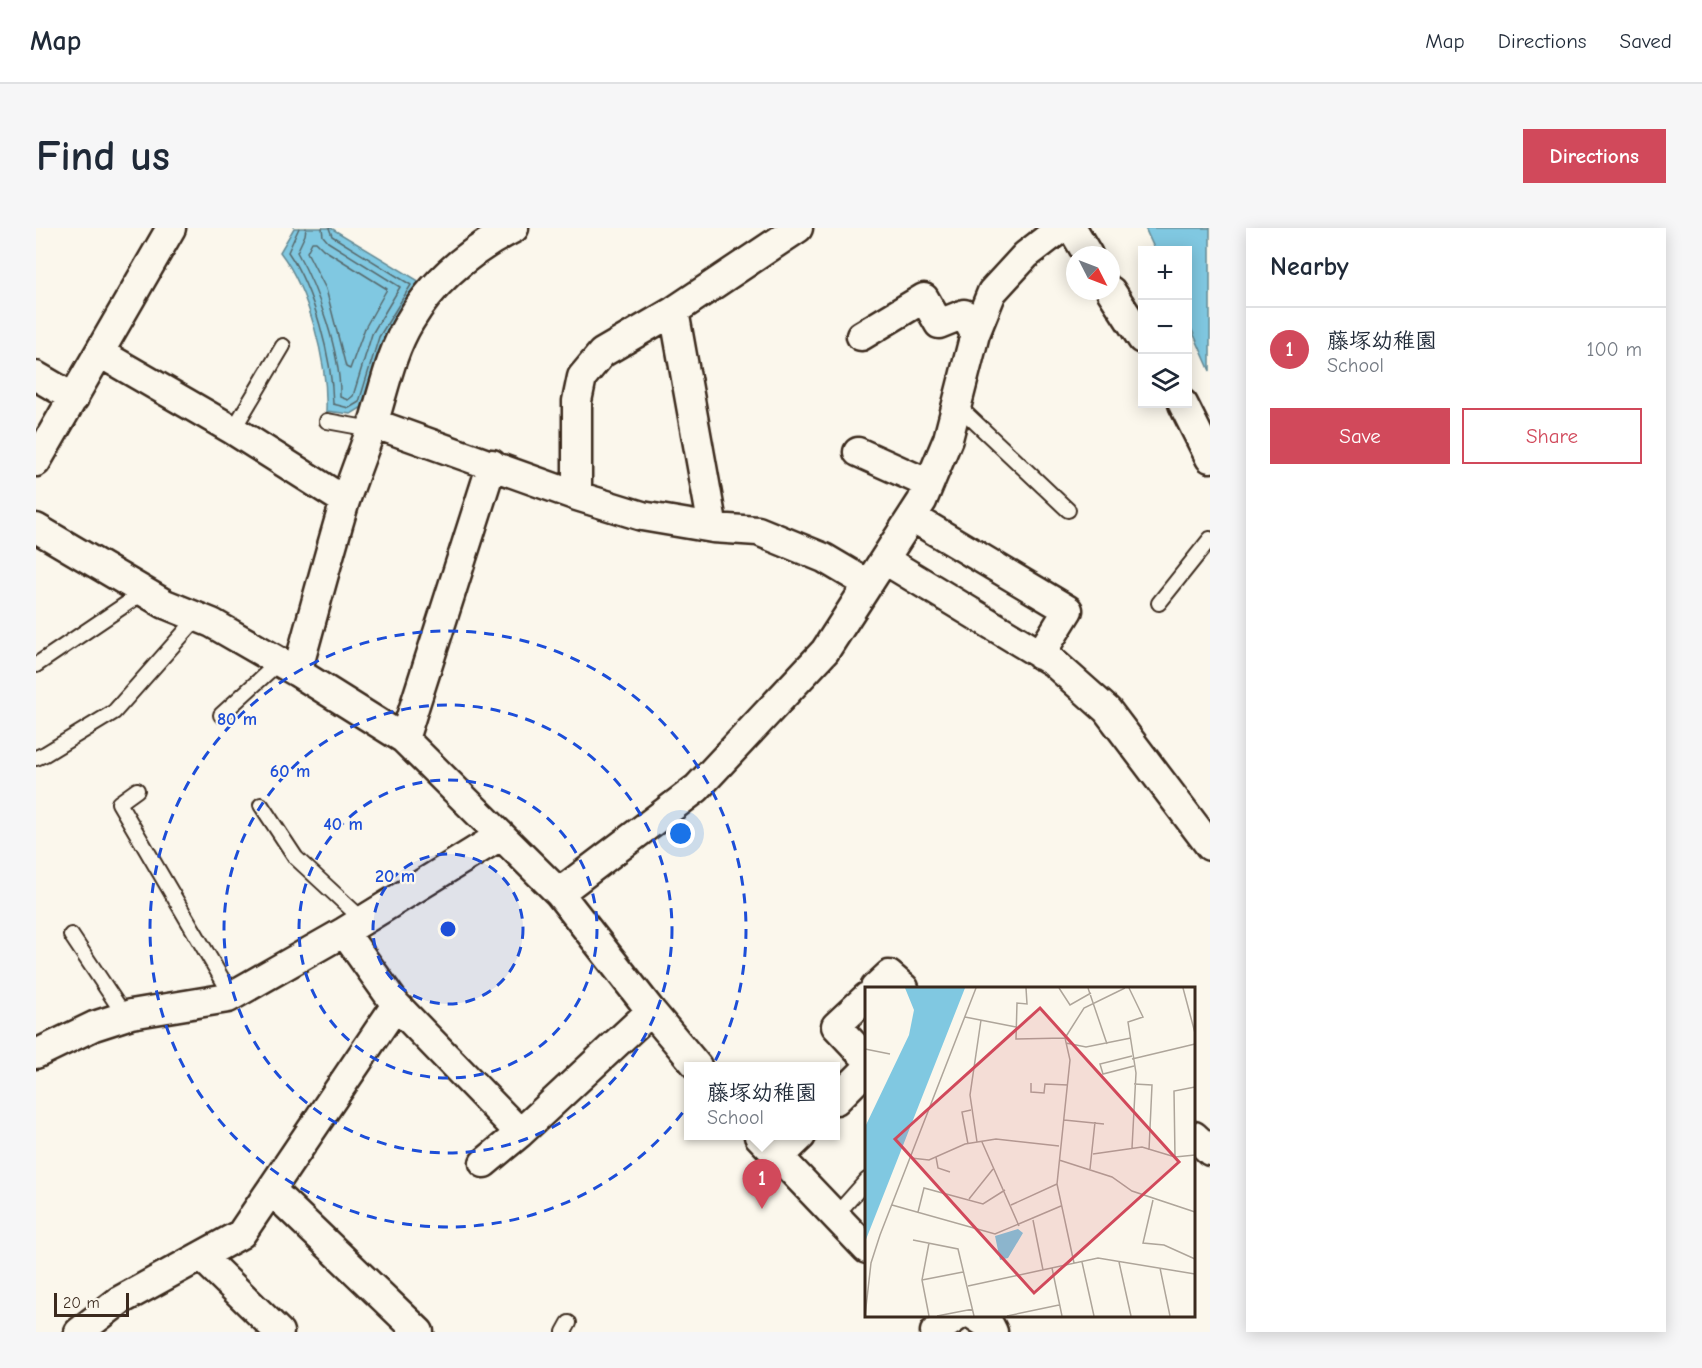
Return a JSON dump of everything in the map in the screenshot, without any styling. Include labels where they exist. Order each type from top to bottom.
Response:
[{"type":"street","points":[[36,462],[171,228]]},
{"type":"street","points":[[288,667],[372,426],[387,374],[409,322],[432,289],[468,256],[513,228]]},
{"type":"street","points":[[577,496],[577,401],[582,378],[602,353],[674,310],[798,228]]},
{"type":"street","points":[[559,893],[697,788],[825,651],[922,501],[948,439],[975,334],[992,292],[1026,255],[1061,228]]},
{"type":"street","points":[[1072,228],[1083,246]]},
{"type":"street","points":[[861,336],[924,298],[939,324],[963,314],[975,334]]},
{"type":"street","points":[[1117,300],[1138,332]]},
{"type":"street","points":[[674,310],[713,528]]},
{"type":"street","points":[[100,353],[233,430],[345,501]]},
{"type":"street","points":[[36,376],[74,398]]},
{"type":"street","points":[[1186,408],[1210,458]]},
{"type":"street","points":[[372,426],[492,464],[577,496],[642,516],[713,528],[758,531],[824,558],[868,584]]},
{"type":"street","points":[[858,452],[929,484]]},
{"type":"street","points":[[404,740],[492,464]]},
{"type":"street","points":[[912,517],[1068,610],[1040,655]]},
{"type":"street","points":[[36,528],[165,604],[212,623],[288,667],[404,740],[559,893],[694,1062]]},
{"type":"street","points":[[885,560],[1053,662],[1107,710],[1210,846]]},
{"type":"street","points":[[36,1054],[94,1026],[125,1016],[232,996],[354,926],[500,836]]},
{"type":"street","points":[[354,926],[396,1005],[520,1133]]},
{"type":"street","points":[[876,987],[889,975],[903,987]]},
{"type":"street","points":[[865,999],[836,1026],[865,1057]]},
{"type":"street","points":[[79,1332],[119,1301],[241,1234],[396,1005]]},
{"type":"street","points":[[484,1163],[520,1133],[651,1011]]},
{"type":"street","points":[[840,1096],[865,1071]]},
{"type":"street","points":[[1195,1137],[1210,1151]]},
{"type":"street","points":[[763,1140],[865,1247]]},
{"type":"street","points":[[779,1157],[797,1140]]},
{"type":"street","points":[[271,1190],[419,1332]]},
{"type":"street","points":[[201,1256],[279,1332]]},
{"type":"street","points":[[935,1332],[957,1317]]},
{"type":"lane","points":[[233,430],[283,346]]},
{"type":"lane","points":[[957,405],[1068,510]]},
{"type":"lane","points":[[327,421],[372,426]]},
{"type":"lane","points":[[1159,603],[1210,539]]},
{"type":"lane","points":[[36,665],[144,592]]},
{"type":"lane","points":[[36,758],[114,712],[198,617]]},
{"type":"lane","points":[[221,715],[288,667]]},
{"type":"lane","points":[[137,790],[119,803],[232,996]]},
{"type":"lane","points":[[261,805],[296,858],[354,926]]},
{"type":"lane","points":[[71,935],[125,1016]]},
{"type":"lane","points":[[835,1216],[865,1181]]},
{"type":"water","points":[[294,228],[331,228],[422,283],[364,406],[351,414],[326,411],[324,372],[315,328],[300,286],[280,252]]},
{"type":"water","points":[[1145,228],[1210,228],[1210,371],[1192,330],[1192,246],[1153,246]]},
{"type":"place","name":"藤塚幼稚園","points":[[762,1209]]}]
